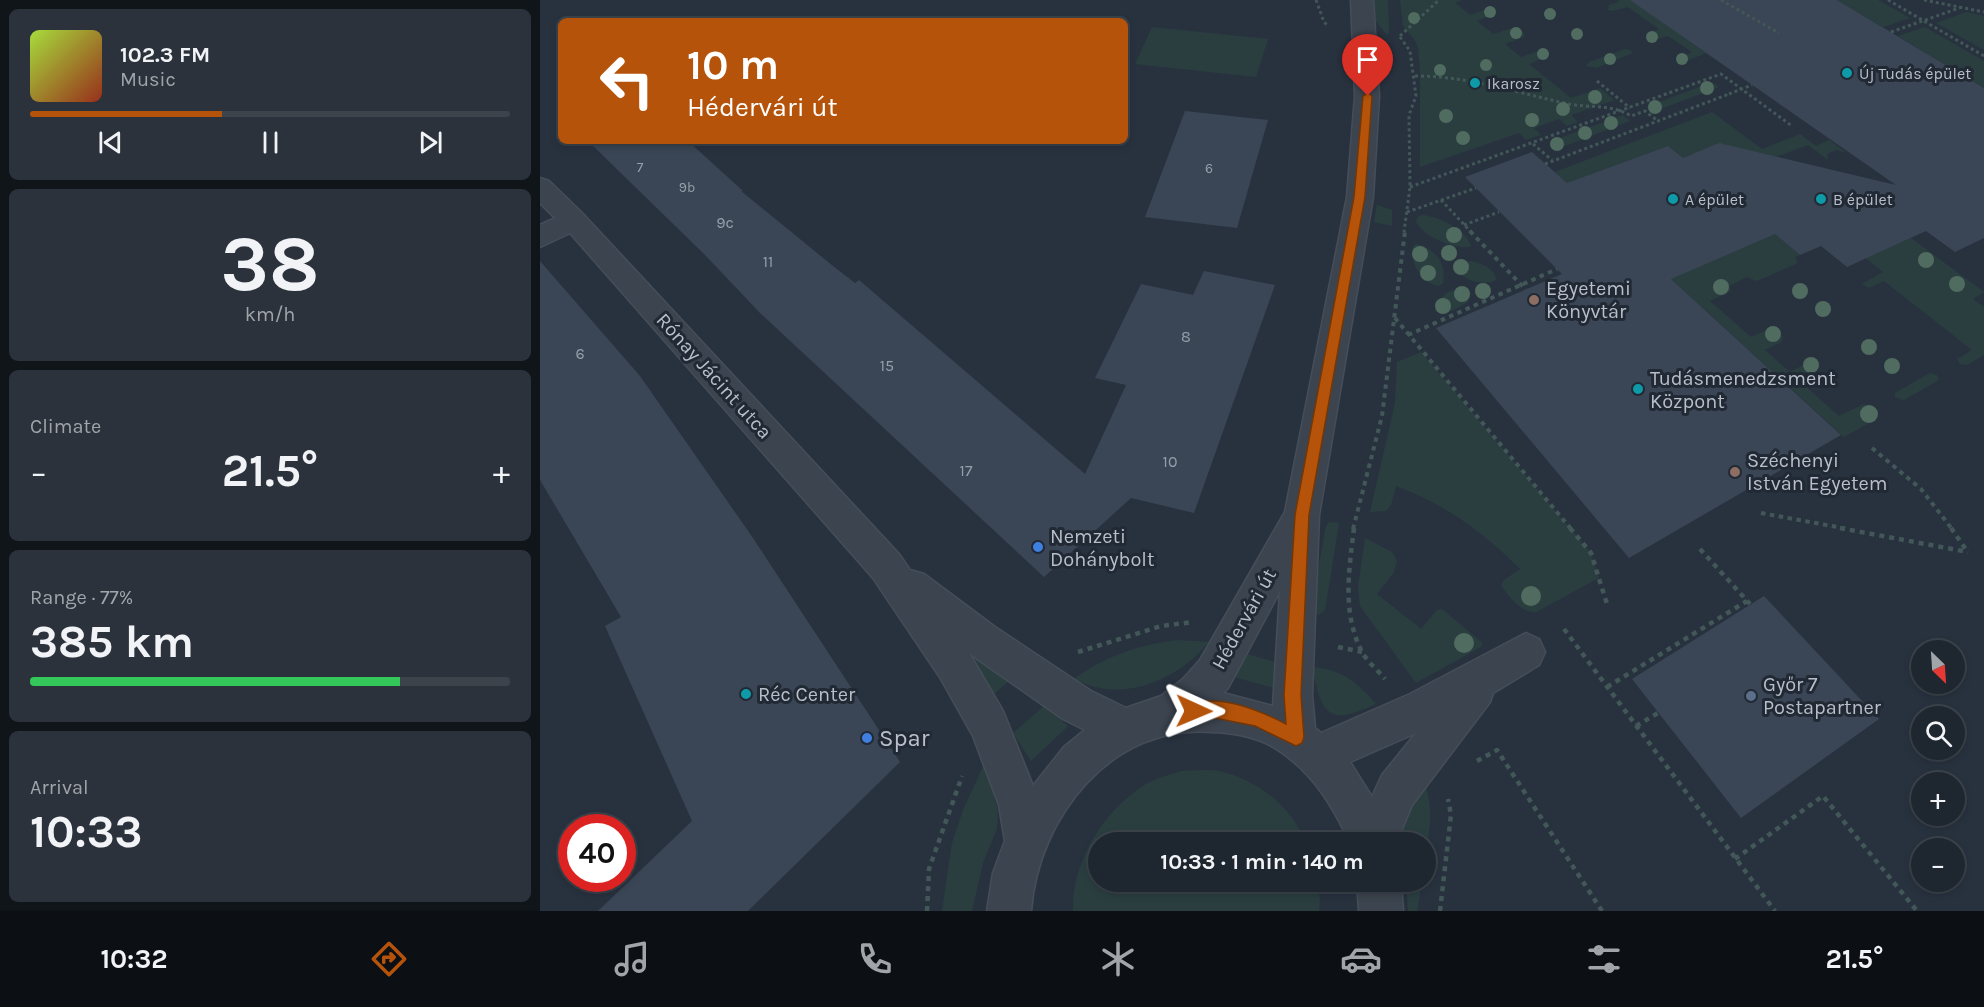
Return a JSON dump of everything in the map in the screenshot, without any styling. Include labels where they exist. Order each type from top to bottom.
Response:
[{"type":"street","name":"Hédervári út","points":[[1345,0],[1365,46]]},
{"type":"street","name":"Hédervári út","points":[[1307,746],[1293,695],[1302,515],[1360,197],[1368,96],[1362,0]]},
{"type":"street","name":"Rónay Jácint utca","points":[[540,187],[573,220],[886,566],[955,666],[989,725],[1020,805],[1026,839]]},
{"type":"street","points":[[540,237],[573,220]]},
{"type":"street","name":"Hédervári út","points":[[1173,712],[1197,693],[1214,674],[1302,515]]},
{"type":"street","name":"Rónay Jácint utca","points":[[886,566],[982,640],[1077,705],[1125,728]]},
{"type":"street","points":[[1307,746],[1363,738],[1482,680],[1526,652]]},
{"type":"street","points":[[1378,832],[1397,790],[1482,680]]},
{"type":"street","points":[[1009,911],[1026,839],[1052,792],[1086,755],[1125,728],[1173,712],[1215,710],[1257,718],[1307,746],[1350,795],[1368,832]]},
{"type":"street","points":[[1380,892],[1382,911]]},
{"type":"path","points":[[1316,0],[1324,22]]},
{"type":"path","points":[[1400,37],[1439,0]]},
{"type":"path","points":[[1721,0],[1779,33]]},
{"type":"path","points":[[1888,0],[1984,56]]},
{"type":"path","points":[[1924,0],[1984,12]]},
{"type":"path","points":[[1890,32],[1962,7]]},
{"type":"path","points":[[1389,685],[1362,652],[1350,617],[1347,587],[1354,524],[1382,416],[1410,187],[1408,115],[1416,96],[1415,76],[1410,51],[1396,29]]},
{"type":"path","points":[[1410,187],[1721,75],[1792,126]]},
{"type":"path","points":[[1415,76],[1487,81],[1572,105],[1623,110],[1631,116],[1646,111],[1658,121]]},
{"type":"path","points":[[1597,81],[1630,108]]},
{"type":"path","points":[[1545,164],[1752,86]]},
{"type":"path","points":[[1533,144],[1553,161]]},
{"type":"path","points":[[1407,212],[1476,188]]},
{"type":"path","points":[[1441,200],[1526,290]]},
{"type":"path","points":[[1464,225],[1499,212]]},
{"type":"path","points":[[1408,335],[1557,269]]},
{"type":"path","points":[[1395,317],[1591,553],[1607,604]]},
{"type":"path","points":[[1761,513],[1968,552],[1939,510],[1921,489],[1872,448]]},
{"type":"path","points":[[1607,687],[1748,603],[1700,549]]},
{"type":"path","points":[[1073,654],[1161,626],[1196,622]]},
{"type":"path","points":[[1564,629],[1774,911]]},
{"type":"path","points":[[1636,726],[1658,713]]},
{"type":"path","points":[[1469,766],[1497,750],[1602,911]]},
{"type":"path","points":[[927,911],[929,869],[964,770]]},
{"type":"path","points":[[1440,911],[1451,815],[1447,792]]},
{"type":"path","points":[[1735,859],[1823,796],[1917,911]]},
{"type":"green space","points":[[1372,0],[1388,0],[1389,32],[1387,35],[1374,19]]},
{"type":"green space","points":[[1400,0],[1462,0],[1455,3],[1470,15],[1487,9],[1494,10],[1495,14],[1477,21],[1493,34],[1515,27],[1524,33],[1524,37],[1505,44],[1521,57],[1539,51],[1548,52],[1548,56],[1529,64],[1571,98],[1600,88],[1614,100],[1571,115],[1578,122],[1567,126],[1559,119],[1534,128],[1541,135],[1526,140],[1519,133],[1420,167],[1418,48],[1403,26]]},
{"type":"green space","points":[[1617,0],[1631,0],[1706,53],[1682,63],[1677,59],[1692,52],[1668,36],[1654,40],[1648,38],[1647,35],[1659,29],[1628,7],[1608,10],[1609,5],[1619,2]]},
{"type":"green space","points":[[1837,0],[1878,0],[1910,18],[1883,27]]},
{"type":"green space","points":[[1966,12],[1984,16],[1984,50],[1936,23]]},
{"type":"green space","points":[[1152,27],[1268,39],[1256,77],[1135,64]]},
{"type":"green space","points":[[1925,27],[1984,61],[1984,88],[1898,36]]},
{"type":"green space","points":[[1625,49],[1633,53],[1596,68],[1586,66],[1589,62]]},
{"type":"green space","points":[[1712,82],[1719,87],[1653,112],[1646,107]]},
{"type":"green space","points":[[1712,112],[1762,149],[1800,134],[1816,146],[1829,140],[1847,153],[1836,150],[1827,154],[1828,160],[1808,145],[1731,174],[1706,155],[1687,156],[1687,161],[1668,146],[1589,175],[1584,200],[1555,172]]},
{"type":"green space","points":[[1623,115],[1630,121],[1557,149],[1549,142]]},
{"type":"green space","points":[[1377,205],[1392,210],[1392,226],[1374,222]]},
{"type":"green space","points":[[1419,216],[1437,218],[1458,229],[1471,246],[1457,246],[1432,237],[1419,227],[1416,221]]},
{"type":"green space","points":[[1775,234],[1800,255],[1795,257],[1798,263],[1757,281],[1747,277],[1729,286],[1731,291],[1710,301],[1751,337],[1768,330],[1779,333],[1783,337],[1781,342],[1765,350],[1790,372],[1809,362],[1816,363],[1816,367],[1796,378],[1839,416],[1864,404],[1877,412],[1876,419],[1844,437],[1637,248]]},
{"type":"green space","points":[[1911,238],[1984,292],[1973,299],[1984,307],[1984,355],[1967,365],[1960,364],[1957,359],[1972,350],[1884,281],[1869,288],[1862,284],[1883,272],[1866,258]]},
{"type":"green space","points":[[1416,244],[1429,249],[1441,263],[1444,276],[1443,283],[1439,286],[1427,281],[1418,271],[1413,259],[1413,246]]},
{"type":"green space","points":[[1471,261],[1491,270],[1496,280],[1486,283],[1462,276],[1456,267]]},
{"type":"green space","points":[[1463,289],[1471,293],[1468,302],[1447,313],[1435,311],[1445,294]]},
{"type":"green space","points":[[1421,352],[1591,553],[1599,578],[1536,612],[1531,612],[1516,603],[1501,585],[1504,580],[1520,569],[1492,543],[1447,510],[1396,486],[1391,505],[1386,511],[1370,512],[1395,403],[1397,362]]},
{"type":"green space","points":[[1930,373],[1937,375],[1939,380],[1904,400],[1895,397],[1895,393]]},
{"type":"green space","points":[[1329,522],[1339,523],[1325,610],[1319,615],[1310,614],[1326,526]]},
{"type":"green space","points":[[1365,538],[1392,552],[1397,561],[1394,572],[1377,594],[1421,629],[1437,610],[1442,609],[1479,640],[1482,643],[1481,647],[1416,683],[1360,606],[1358,587]]},
{"type":"green space","points":[[1179,640],[1209,642],[1181,668],[1148,684],[1129,689],[1111,689],[1092,686],[1074,679],[1124,652]]},
{"type":"green space","points":[[974,648],[1011,679],[992,696],[966,655]]},
{"type":"green space","points":[[1244,653],[1278,663],[1274,688],[1234,677]]},
{"type":"green space","points":[[1312,667],[1332,671],[1348,678],[1376,704],[1347,715],[1329,712],[1319,696]]},
{"type":"green space","points":[[1044,706],[1068,726],[1031,761],[1013,733]]},
{"type":"green space","points":[[985,762],[998,811],[997,828],[983,863],[972,911],[942,911],[952,843],[963,810]]},
{"type":"green space","points":[[1205,770],[1233,775],[1272,796],[1292,817],[1301,832],[1097,832],[1131,795],[1159,778],[1181,771]]},
{"type":"green space","points":[[1425,784],[1430,812],[1429,832],[1402,832],[1406,810]]},
{"type":"green space","points":[[1088,849],[1088,892],[1319,892],[1319,911],[1073,911],[1078,873]]},
{"type":"green space","points":[[1407,892],[1420,892],[1417,911],[1408,911]]},
{"type":"building","points":[[1630,0],[1837,0],[1984,88],[1984,238],[1955,252],[1926,231],[1847,267],[1821,246],[1800,255],[1775,234],[1671,279],[1841,435],[1629,558],[1436,328],[1562,274],[1465,177],[1532,152],[1567,183],[1668,146],[1683,158],[1719,143],[1896,185]]},
{"type":"building","points":[[1185,111],[1268,120],[1237,228],[1145,217]]},
{"type":"building","points":[[591,144],[691,144],[743,191],[741,191],[855,283],[859,280],[1085,474],[1126,385],[1095,378],[1141,284],[1193,295],[1204,271],[1275,285],[1194,513],[1131,498],[1044,577],[760,313],[705,255]]},
{"type":"building","name":"Réc Center","points":[[540,261],[640,376],[751,535],[900,762],[748,911],[598,911],[618,892],[636,892],[636,875],[692,821],[605,626],[621,617],[540,480]]},
{"type":"building","name":"Győr 7 Postapartner","points":[[1764,596],[1879,719],[1741,818],[1632,679]]},
{"type":"place","name":"Új Tudás épület","points":[[1847,73]]},
{"type":"place","name":"Ikarosz","points":[[1475,83]]},
{"type":"place","name":"A épület","points":[[1673,199]]},
{"type":"place","name":"B épület","points":[[1821,199]]},
{"type":"place","name":"Egyetemi Könyvtár","points":[[1534,300]]},
{"type":"place","name":"Tudásmenedzsment Központ","points":[[1638,389]]},
{"type":"place","name":"Széchenyi István Egyetem","points":[[1735,472]]},
{"type":"place","name":"Nemzeti Dohánybolt","points":[[1038,547]]},
{"type":"place","name":"Réc Center","points":[[746,694]]},
{"type":"place","name":"Győr 7 Postapartner","points":[[1751,696]]},
{"type":"place","name":"Spar","points":[[867,738]]},
{"type":"route","points":[[1194,711],[1215,710],[1257,718],[1296,737],[1293,695],[1302,515],[1360,197],[1368,96]]}]
